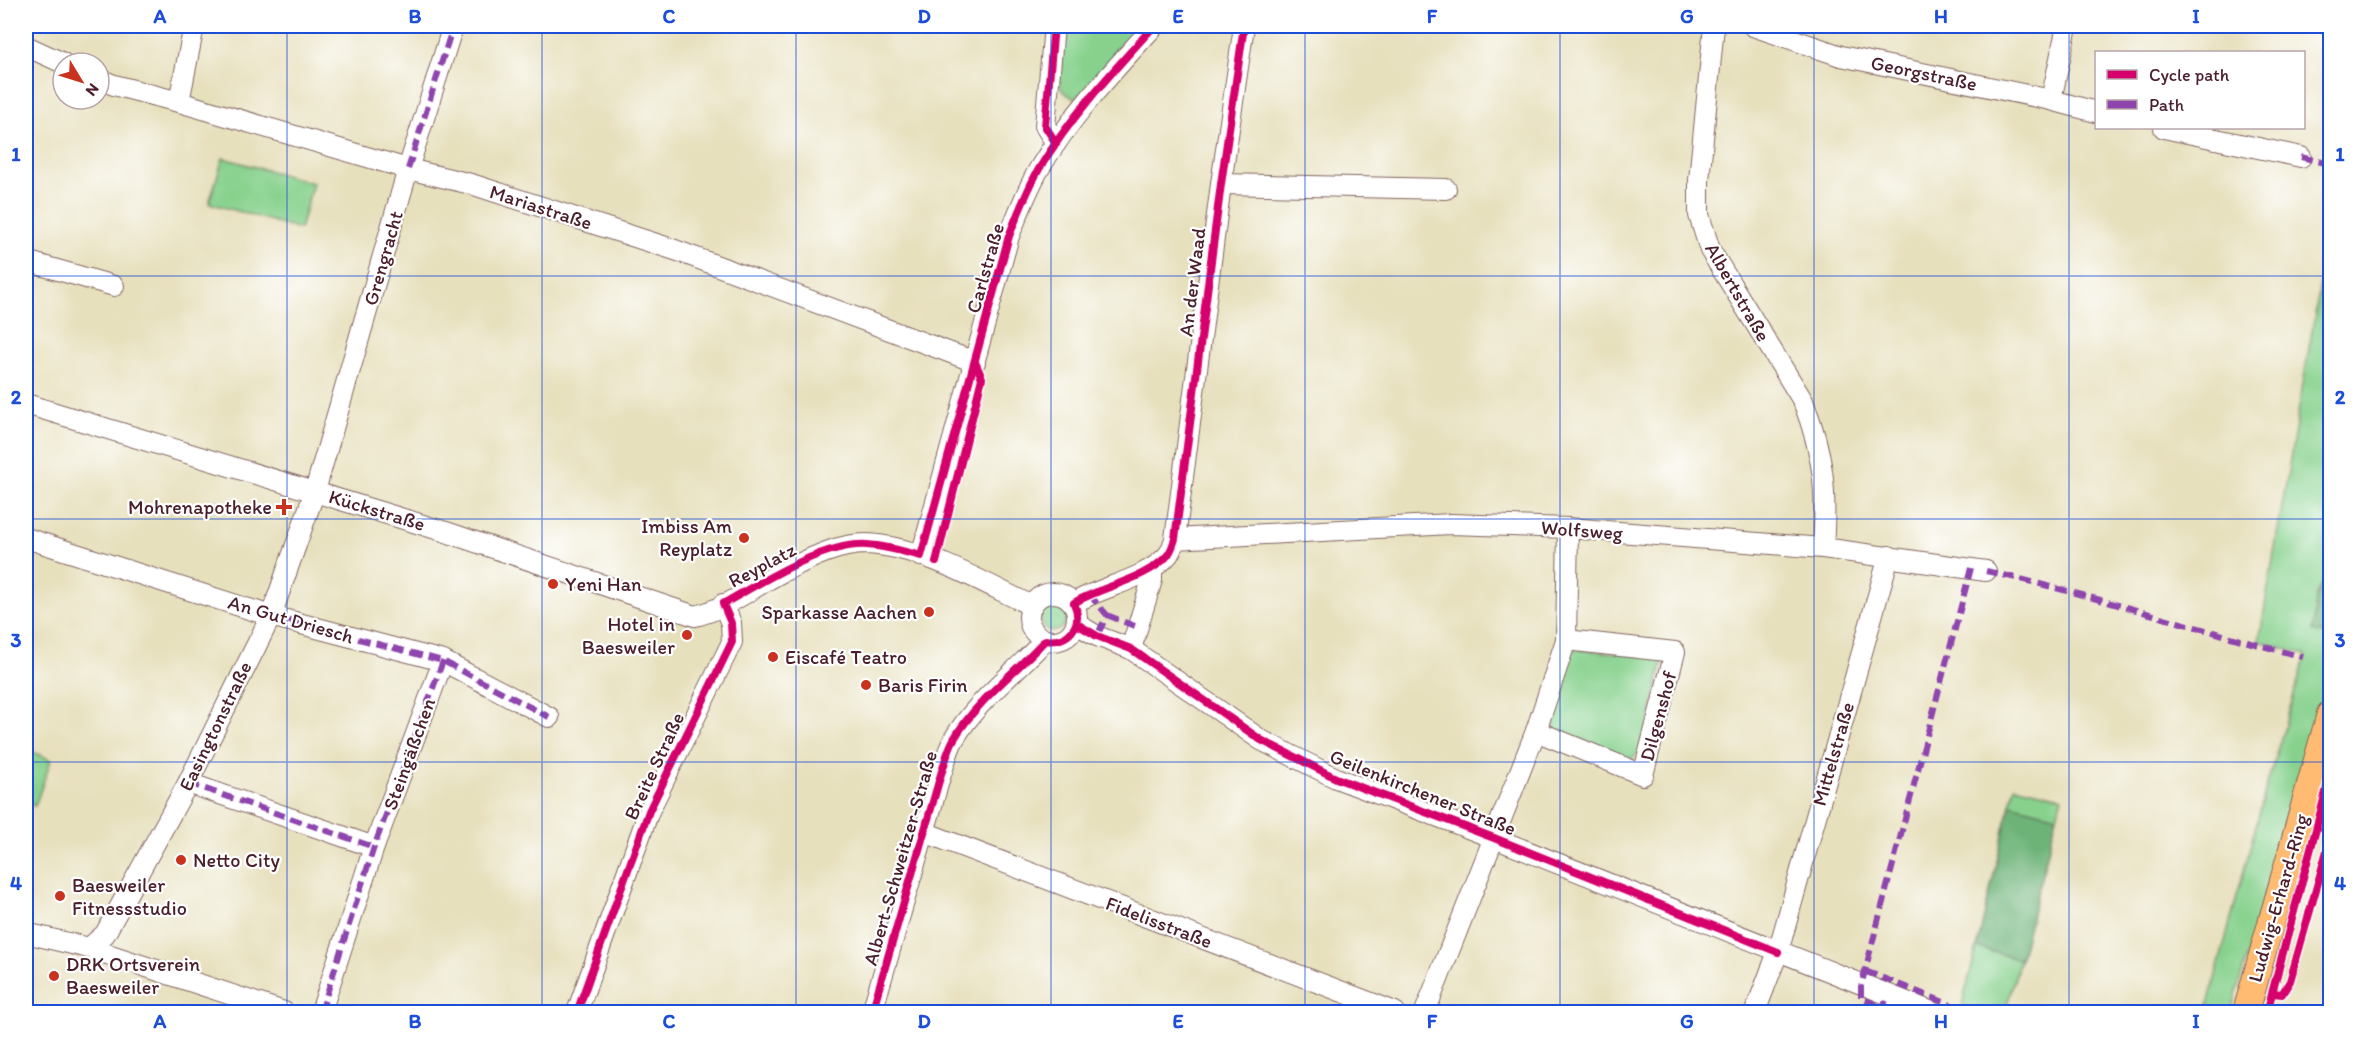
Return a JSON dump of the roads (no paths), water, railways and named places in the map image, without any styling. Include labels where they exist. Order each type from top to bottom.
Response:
[{"type":"main road","name":"Ludwig-Erhard-Ring","points":[[2246,1012],[2331,714]]},
{"type":"street","points":[[179,102],[194,26]]},
{"type":"street","name":"Grengracht","points":[[315,490],[408,169],[453,26]]},
{"type":"street","points":[[1054,26],[1044,126],[1056,143]]},
{"type":"street","name":"Carlstraße","points":[[921,556],[1009,236],[1023,200],[1056,143],[1086,102],[1154,26]]},
{"type":"street","name":"Albertstraße","points":[[1714,26],[1699,180],[1700,215],[1710,250],[1803,401],[1812,423],[1822,462],[1826,514],[1823,548]]},
{"type":"street","name":"Georgstraße","points":[[1753,26],[1841,56],[2051,100],[2095,111]]},
{"type":"street","points":[[2051,100],[2067,26]]},
{"type":"street","name":"An der Waad","points":[[1175,539],[1221,184],[1244,27]]},
{"type":"street","points":[[26,46],[51,57]]},
{"type":"street","name":"Mariastraße","points":[[111,85],[179,102],[408,169],[471,184],[675,250],[975,362]]},
{"type":"street","points":[[2168,129],[2301,157]]},
{"type":"street","points":[[1221,184],[1446,189]]},
{"type":"street","points":[[26,261],[114,286]]},
{"type":"street","name":"Kückstraße","points":[[26,404],[315,490],[695,616],[709,613],[723,604]]},
{"type":"street","name":"Easingtonstraße","points":[[89,948],[105,934],[188,783],[271,616],[315,490]]},
{"type":"street","name":"Wolfsweg","points":[[1175,539],[1451,524],[1568,528],[1823,548],[1986,571]]},
{"type":"street","points":[[1425,1012],[1536,731],[1566,640],[1568,528]]},
{"type":"street","name":"An Gut Driesch","points":[[26,538],[271,616],[444,661],[549,717]]},
{"type":"street","points":[[1074,603],[1089,594],[1152,569],[1168,555],[1175,539]]},
{"type":"street","name":"Reyplatz","points":[[723,604],[781,572],[819,555],[865,544],[921,556],[1032,606]]},
{"type":"street","name":"Mittelstraße","points":[[1755,1012],[1778,952],[1888,556]]},
{"type":"street","points":[[1131,649],[1152,580],[1152,569]]},
{"type":"street","points":[[1057,592],[1067,596],[1074,603],[1078,613],[1077,624],[1070,635],[1052,641],[1045,640],[1034,632],[1029,615],[1038,598],[1047,593],[1057,592]]},
{"type":"street","name":"Breite Straße","points":[[577,1012],[649,811],[732,642],[730,623],[723,604]]},
{"type":"street","name":"Geilenkirchener Straße","points":[[1077,624],[1096,636],[1131,649],[1262,740],[1336,778],[1494,838],[1932,1012]]},
{"type":"street","name":"Albert-Schweitzer-Straße","points":[[872,1012],[924,831],[953,740],[985,698],[1028,659],[1045,640]]},
{"type":"street","name":"Dilgenshof","points":[[1536,731],[1643,775],[1675,652],[1566,640]]},
{"type":"street","name":"Steingäßchen","points":[[321,1012],[374,848],[444,661]]},
{"type":"street","points":[[188,783],[374,848]]},
{"type":"street","name":"Fidelisstraße","points":[[924,831],[1395,1012]]},
{"type":"street","points":[[26,933],[89,948],[284,1012]]},
{"type":"place","name":"Mohrenapotheke","points":[[284,507]]},
{"type":"place","name":"Imbiss Am Reyplatz","points":[[744,538]]},
{"type":"place","name":"Yeni Han","points":[[553,584]]},
{"type":"place","name":"Sparkasse Aachen","points":[[929,612]]},
{"type":"place","name":"Hotel in Baesweiler","points":[[687,635]]},
{"type":"place","name":"Eiscafé Teatro","points":[[773,657]]},
{"type":"place","name":"Baris Firin","points":[[866,685]]},
{"type":"place","name":"Netto City","points":[[181,860]]},
{"type":"place","name":"Baesweiler Fitnessstudio","points":[[60,896]]},
{"type":"place","name":"DRK Ortsverein Baesweiler","points":[[54,976]]}]
